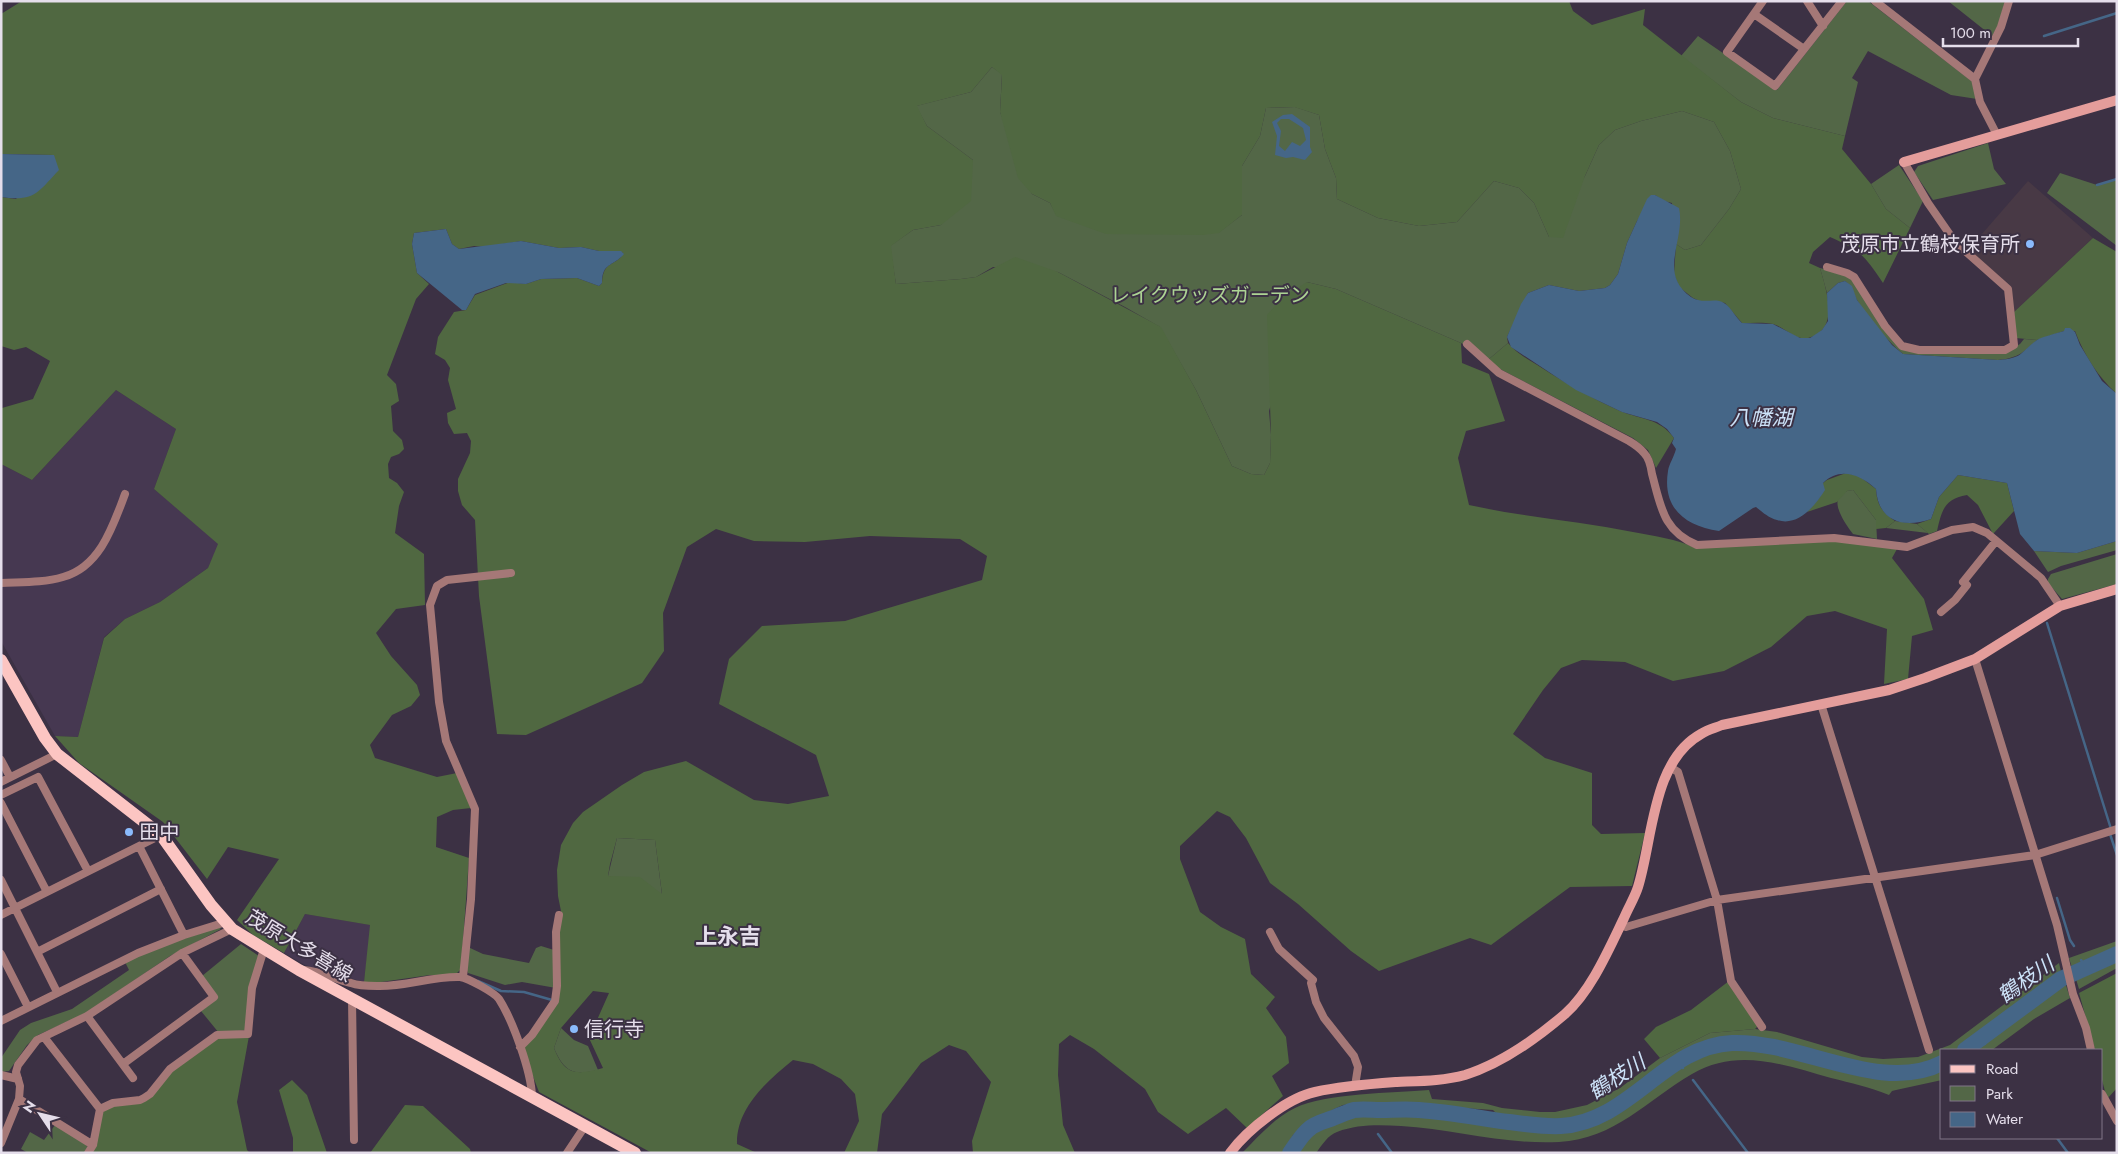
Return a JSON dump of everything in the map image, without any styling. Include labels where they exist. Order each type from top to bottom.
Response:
[{"type":"main road","points":[[1904,162],[2117,100]]},
{"type":"main road","points":[[1230,1153],[1237,1143],[1276,1110],[1313,1092],[1355,1086],[1437,1080],[1464,1075],[1506,1057],[1565,1014],[1574,1005],[1596,973],[1638,888],[1654,815],[1670,767],[1686,746],[1700,734],[1714,728],[1889,690],[1975,659],[2060,606],[2117,589]]},
{"type":"main road","name":"茂原大多喜線","points":[[1,660],[45,738],[58,754],[161,835],[229,926],[299,970],[635,1153]]},
{"type":"street","points":[[1763,1],[1727,52],[1775,86],[1842,1]]},
{"type":"street","points":[[1807,1],[1823,26]]},
{"type":"street","points":[[1875,1],[1975,79]]},
{"type":"street","points":[[1997,135],[1980,102],[1975,79],[2001,26],[2008,1]]},
{"type":"street","points":[[1754,14],[1804,49]]},
{"type":"street","points":[[1827,267],[1847,273],[1861,285],[1885,326],[1902,346],[1919,350],[2005,350],[2014,345],[2008,289],[1955,242],[1928,203],[1904,162]]},
{"type":"street","points":[[1466,344],[1499,373],[1629,440],[1645,453],[1650,463],[1661,508],[1667,522],[1678,535],[1697,545],[1834,538],[1907,547],[1952,530],[1973,527],[1987,533],[2041,578],[2060,606]]},
{"type":"street","points":[[1,583],[62,578],[82,568],[94,558],[104,541],[125,494]]},
{"type":"street","points":[[1941,612],[1956,600],[1967,585],[1963,582],[1996,541]]},
{"type":"street","points":[[463,977],[471,899],[475,810],[446,741],[439,702],[430,605],[437,586],[447,580],[511,573]]},
{"type":"street","points":[[1975,659],[2057,925],[2073,994],[2086,1028],[2091,1049]]},
{"type":"street","points":[[1821,704],[1929,1050]]},
{"type":"street","points":[[1,782],[58,754]]},
{"type":"street","points":[[1,760],[10,777]]},
{"type":"street","points":[[1670,767],[1678,772],[1716,900],[1731,981],[1762,1027]]},
{"type":"street","points":[[1,794],[38,776],[88,872]]},
{"type":"street","points":[[1,803],[47,892]]},
{"type":"street","points":[[1620,925],[1626,927],[1716,900],[2035,855],[2117,829]]},
{"type":"street","points":[[1,915],[161,835]]},
{"type":"street","points":[[139,846],[184,935]]},
{"type":"street","points":[[1,880],[57,992]]},
{"type":"street","points":[[38,952],[161,889]]},
{"type":"street","points":[[520,1047],[532,1035],[555,1001],[557,986],[556,932],[559,915]]},
{"type":"street","points":[[1,1021],[138,953],[184,935],[229,926]]},
{"type":"street","points":[[1,1142],[19,1099],[20,1086],[16,1072],[18,1065],[37,1040],[87,1016],[182,953],[229,926]]},
{"type":"street","points":[[1270,932],[1279,949],[1313,980],[1311,983],[1316,1002],[1324,1018],[1354,1056],[1358,1067],[1355,1086]]},
{"type":"street","points":[[100,1109],[113,1103],[144,1098],[170,1069],[217,1035],[248,1034],[252,988],[264,949]]},
{"type":"street","points":[[123,1064],[214,997],[182,953]]},
{"type":"street","points":[[1,954],[28,1007]]},
{"type":"street","points":[[299,970],[316,970],[351,984],[379,986],[463,977],[493,993],[498,998],[520,1047],[531,1083],[532,1096]]},
{"type":"street","points":[[352,999],[354,1140]]},
{"type":"street","points":[[87,1016],[133,1078]]},
{"type":"street","points":[[44,1037],[100,1109],[93,1145],[88,1153]]},
{"type":"street","points":[[1,1075],[18,1079]]},
{"type":"street","points":[[2103,1096],[2117,1122]]},
{"type":"street","points":[[19,1099],[93,1145]]},
{"type":"street","points":[[567,1153],[585,1126]]},
{"type":"shaded area","name":"茂原市立鶴枝保育所","points":[[2028,181],[2093,238],[2014,312],[2011,286],[1968,250]]},
{"type":"shaded area","points":[[116,390],[176,429],[154,489],[219,544],[208,568],[160,602],[125,619],[104,637],[78,737],[55,736],[1,641],[1,464],[32,480]]},
{"type":"shaded area","points":[[305,914],[371,925],[364,982],[305,965],[284,953]]},
{"type":"green space","points":[[22,1],[1569,1],[1573,11],[1592,25],[1645,9],[1643,25],[1741,102],[1773,118],[1845,136],[1842,149],[1871,184],[1886,209],[1910,228],[1883,283],[1861,255],[1830,237],[1813,252],[1809,263],[1820,268],[1827,293],[1829,311],[1824,327],[1815,336],[1801,338],[1773,324],[1742,323],[1725,303],[1715,301],[1702,302],[1693,298],[1679,287],[1674,274],[1676,244],[1685,250],[1701,245],[1729,209],[1741,189],[1730,151],[1714,122],[1682,111],[1641,121],[1615,130],[1599,145],[1585,176],[1563,238],[1549,237],[1534,203],[1519,188],[1494,181],[1457,222],[1419,226],[1378,218],[1337,199],[1336,178],[1325,149],[1319,115],[1294,107],[1266,108],[1260,136],[1242,166],[1242,215],[1219,233],[1203,235],[1106,234],[1056,216],[1050,203],[1032,194],[1018,178],[1000,112],[1002,75],[992,67],[971,92],[917,106],[927,126],[973,160],[971,201],[941,225],[913,230],[891,246],[896,284],[976,277],[1015,257],[1058,272],[1161,327],[1196,390],[1232,466],[1251,474],[1264,475],[1270,463],[1271,435],[1267,315],[1282,298],[1307,282],[1336,289],[1461,343],[1462,363],[1489,374],[1505,421],[1466,431],[1458,458],[1469,505],[1649,535],[1673,540],[1696,548],[1805,542],[1845,542],[1897,549],[1892,558],[1924,599],[1933,630],[1912,636],[1908,679],[1884,684],[1887,629],[1835,611],[1807,616],[1771,647],[1724,671],[1673,681],[1625,662],[1582,660],[1561,668],[1543,690],[1513,734],[1545,758],[1592,773],[1592,825],[1601,834],[1645,833],[1632,886],[1570,887],[1491,945],[1470,938],[1379,971],[1351,951],[1298,904],[1270,883],[1246,838],[1230,817],[1217,811],[1180,846],[1180,859],[1200,912],[1221,927],[1245,939],[1251,974],[1275,997],[1266,1008],[1286,1037],[1289,1063],[1272,1076],[1283,1096],[1247,1128],[1226,1108],[1188,1134],[1158,1112],[1145,1089],[1094,1049],[1070,1035],[1059,1044],[1058,1075],[1063,1125],[1075,1153],[973,1153],[972,1141],[991,1082],[966,1051],[949,1045],[921,1063],[882,1114],[877,1153],[844,1153],[859,1121],[855,1094],[841,1079],[813,1064],[793,1060],[755,1096],[747,1107],[742,1119],[738,1131],[737,1144],[757,1153],[652,1153],[539,1092],[522,1048],[556,1002],[557,946],[561,911],[558,896],[557,870],[561,845],[573,823],[583,812],[644,772],[686,761],[754,800],[788,804],[829,796],[816,755],[719,704],[729,659],[762,626],[845,621],[982,580],[987,556],[960,539],[870,536],[805,542],[754,541],[716,529],[687,547],[663,613],[664,651],[642,683],[526,735],[497,734],[479,596],[475,520],[462,505],[458,491],[458,479],[470,453],[471,441],[467,433],[454,434],[448,423],[447,413],[456,409],[448,380],[450,368],[445,360],[435,354],[438,337],[454,312],[466,310],[475,295],[510,282],[526,284],[541,279],[577,278],[599,286],[602,283],[605,270],[623,253],[581,247],[559,248],[521,241],[459,249],[452,244],[446,229],[414,233],[412,244],[417,273],[429,284],[416,299],[387,375],[396,384],[399,401],[391,406],[393,431],[402,440],[404,449],[399,454],[391,457],[388,464],[389,478],[397,483],[404,492],[399,506],[395,533],[424,554],[425,605],[396,609],[376,633],[391,656],[417,685],[420,695],[411,706],[392,715],[370,745],[375,758],[437,777],[457,773],[471,808],[453,810],[437,817],[436,847],[469,858],[461,969],[455,975],[430,975],[374,983],[364,982],[370,925],[305,914],[284,953],[253,935],[237,920],[279,859],[228,847],[207,879],[163,822],[79,763],[55,736],[78,737],[104,638],[125,619],[160,602],[208,568],[218,544],[154,489],[176,429],[116,390],[32,480],[1,464],[2,408],[33,399],[50,361],[26,347],[14,350],[1,346],[1,197],[16,199],[54,155],[1,154],[1,14]],"holes":[[[617,838],[655,840],[662,894],[640,877],[608,876]],[[593,991],[609,993],[589,1038],[603,1068],[586,1072],[573,1071],[563,1064],[554,1048],[561,1028]]]},
{"type":"green space","points":[[1847,1],[1868,1],[1974,83],[1977,99],[1951,95],[1868,51],[1852,78],[1858,82],[1845,136],[1773,118],[1741,102],[1681,56],[1698,36],[1777,90]]},
{"type":"green space","points":[[1948,1],[2005,1],[1998,26],[1992,36]]},
{"type":"green space","name":"レイクウッズガーデン","points":[[992,67],[1002,74],[1000,112],[1032,194],[1050,203],[1057,216],[1218,233],[1242,215],[1242,166],[1260,136],[1266,108],[1295,107],[1319,115],[1325,149],[1336,178],[1337,199],[1378,218],[1419,226],[1457,222],[1494,181],[1519,188],[1534,203],[1549,237],[1585,176],[1599,145],[1615,130],[1641,121],[1682,111],[1714,122],[1730,151],[1741,189],[1729,209],[1701,245],[1685,250],[1676,244],[1672,203],[1664,201],[1655,195],[1637,221],[1627,243],[1618,274],[1610,285],[1605,288],[1579,291],[1549,285],[1528,293],[1507,337],[1508,343],[1489,359],[1461,343],[1336,289],[1307,282],[1269,411],[1271,435],[1270,463],[1264,475],[1251,474],[1232,466],[1196,390],[1160,327],[1125,307],[1058,272],[993,267],[976,277],[896,284],[890,246],[913,230],[941,225],[973,160],[927,126],[916,106],[971,92]]},
{"type":"green space","points":[[1988,143],[1994,169],[2006,184],[1933,200],[1914,172],[1918,166]]},
{"type":"green space","points":[[1899,165],[1923,201],[1910,228],[1886,209],[1871,184]]},
{"type":"green space","points":[[2060,173],[2097,185],[2117,179],[2117,246],[2047,193]]},
{"type":"green space","points":[[2093,238],[2117,252],[2117,394],[2092,365],[2075,331],[2064,331],[2037,340],[2016,338],[2014,312]]},
{"type":"green space","points":[[1820,268],[1843,274],[1853,280],[1900,347],[2004,353],[2020,344],[2024,339],[2037,340],[2020,354],[1998,360],[1903,354],[1872,322],[1848,283],[1845,281],[1838,283],[1827,293]]},
{"type":"green space","points":[[1508,343],[1524,357],[1580,391],[1620,411],[1650,420],[1668,431],[1674,438],[1656,468],[1648,450],[1633,438],[1498,368],[1489,359]]},
{"type":"green space","points":[[1846,473],[1859,476],[1876,489],[1881,508],[1895,521],[1886,528],[1876,529],[1876,520],[1853,490],[1847,491],[1837,502],[1807,512],[1820,497],[1823,483]]},
{"type":"green space","points":[[1958,475],[2007,483],[2014,511],[1993,534],[1978,505],[1967,495],[1953,499],[1945,507],[1937,531],[1929,534],[1917,524],[1931,519],[1939,497]]},
{"type":"green space","points":[[1853,490],[1876,520],[1877,539],[1853,534],[1841,516],[1837,502],[1839,496],[1844,492]]},
{"type":"green space","points":[[1895,521],[1917,524],[1928,533],[1886,528]]},
{"type":"green space","points":[[2117,541],[2117,550],[2061,566],[2048,572],[2034,551],[2077,553]]},
{"type":"green space","points":[[2117,554],[2117,584],[2062,599],[2048,583],[2051,574]]},
{"type":"green space","points":[[617,838],[655,840],[662,895],[608,876]]},
{"type":"green space","points":[[218,926],[221,929],[170,956],[86,1013],[38,1035],[27,1045],[9,1071],[1,1072],[1,1058],[20,1030],[31,1023],[72,1009],[129,970],[125,962],[140,954]]},
{"type":"green space","points":[[2117,941],[2117,951],[2073,971],[2069,958]]},
{"type":"green space","points":[[241,944],[259,956],[246,1030],[219,1033],[201,1011],[218,998],[202,976]]},
{"type":"green space","points":[[541,946],[554,950],[556,988],[522,982],[505,985],[468,973],[466,968],[468,947],[483,954],[529,963],[536,948]]},
{"type":"green space","points":[[2117,957],[2117,968],[2079,989],[2075,976]]},
{"type":"green space","points":[[2059,963],[2062,976],[2026,1000],[1960,1049],[1940,1049],[1940,1062],[1912,1069],[1884,1069],[1855,1064],[1772,1040],[1744,1038],[1716,1042],[1688,1053],[1662,1068],[1621,1102],[1599,1113],[1576,1120],[1539,1122],[1508,1119],[1493,1110],[1359,1103],[1343,1105],[1334,1109],[1293,1135],[1283,1153],[1242,1153],[1267,1128],[1287,1112],[1308,1103],[1324,1099],[1429,1090],[1432,1099],[1483,1103],[1502,1108],[1540,1112],[1555,1112],[1587,1105],[1620,1088],[1660,1058],[1710,1033],[1755,1029],[1777,1032],[1862,1057],[1883,1059],[1918,1057],[1950,1045]]},
{"type":"green space","points":[[2117,973],[2117,1088],[2107,1099],[2103,1084],[2103,1049],[2095,1049],[2079,993]]},
{"type":"green space","points":[[1729,981],[1759,1025],[1755,1029],[1710,1033],[1660,1058],[1644,1039],[1656,1027],[1691,1010]]},
{"type":"green space","points":[[2065,982],[2070,998],[2034,1019],[1993,1049],[1969,1049],[2032,1003]]},
{"type":"green space","points":[[561,1028],[574,1040],[588,1046],[598,1070],[576,1072],[566,1067],[554,1048]]},
{"type":"green space","points":[[249,1036],[237,1102],[247,1150],[250,1153],[91,1153],[99,1119],[106,1109],[119,1104],[144,1102],[170,1073],[218,1038]]},
{"type":"green space","points":[[1760,1045],[1882,1075],[1906,1075],[1940,1066],[1940,1080],[1892,1091],[1889,1095],[1860,1085],[1778,1064],[1744,1060],[1727,1061],[1709,1066],[1692,1074],[1614,1126],[1597,1134],[1579,1139],[1559,1142],[1519,1141],[1421,1128],[1369,1126],[1345,1129],[1334,1133],[1316,1153],[1294,1153],[1310,1131],[1323,1123],[1361,1112],[1389,1111],[1546,1128],[1581,1123],[1600,1118],[1618,1109],[1682,1062],[1701,1052],[1726,1046]]},
{"type":"green space","points":[[292,1080],[307,1095],[327,1153],[293,1153],[293,1138],[279,1090]]},
{"type":"green space","points":[[405,1105],[423,1106],[470,1149],[471,1153],[370,1153]]},
{"type":"green space","points":[[55,1125],[86,1144],[88,1149],[86,1153],[28,1153],[21,1149],[30,1132],[44,1140]]},
{"type":"water","points":[[1292,114],[1310,127],[1310,147],[1312,152],[1305,160],[1275,155],[1277,136],[1272,122],[1283,115]],"holes":[[[1281,119],[1289,119],[1303,128],[1306,140],[1300,146],[1292,142],[1285,151],[1279,146],[1281,131],[1277,123]]]},
{"type":"water","points":[[1,154],[54,155],[59,170],[35,194],[21,198],[1,197]]},
{"type":"water","name":"八幡湖","points":[[1651,195],[1655,195],[1679,208],[1679,232],[1674,267],[1681,288],[1695,299],[1724,303],[1742,323],[1773,324],[1800,338],[1810,338],[1822,330],[1828,321],[1827,293],[1838,283],[1845,281],[1852,286],[1857,300],[1892,345],[1903,354],[1998,360],[2013,358],[2037,340],[2064,331],[2065,328],[2070,328],[2075,332],[2080,345],[2102,381],[2117,394],[2117,541],[2077,553],[2034,551],[2020,534],[2007,483],[1958,475],[1939,497],[1931,519],[1921,522],[1911,523],[1894,520],[1882,509],[1876,489],[1864,480],[1850,474],[1836,475],[1823,483],[1825,490],[1816,502],[1805,514],[1792,521],[1774,519],[1756,507],[1719,531],[1707,529],[1686,520],[1678,513],[1669,495],[1667,484],[1668,471],[1676,449],[1672,443],[1674,438],[1667,429],[1657,422],[1622,412],[1576,390],[1511,347],[1507,337],[1521,304],[1528,293],[1549,285],[1579,291],[1605,288],[1610,285],[1618,274],[1627,243],[1647,199]]},
{"type":"water","points":[[446,229],[452,244],[459,249],[521,241],[559,248],[581,247],[599,251],[621,251],[624,254],[606,268],[602,276],[602,283],[599,286],[577,278],[541,279],[526,284],[506,283],[475,294],[466,310],[462,310],[417,273],[412,244],[414,233]]},
{"type":"waterway","points":[[2044,36],[2117,13]]},
{"type":"waterway","points":[[2097,185],[2117,179]]},
{"type":"waterway","points":[[2047,623],[2111,829]]},
{"type":"waterway","points":[[2110,834],[2117,855]]},
{"type":"waterway","points":[[2057,898],[2070,940],[2074,946]]},
{"type":"waterway","name":"鶴枝川","points":[[1966,1049],[2061,979],[2117,954]]},
{"type":"waterway","points":[[2081,960],[2086,968]]},
{"type":"waterway","points":[[478,981],[501,991],[524,992],[552,1000]]},
{"type":"waterway","name":"鶴枝川","points":[[1981,1038],[1985,1044]]},
{"type":"waterway","name":"鶴枝川","points":[[1290,1153],[1311,1127],[1354,1110],[1430,1111],[1548,1126],[1561,1126],[1585,1121],[1607,1112],[1628,1099],[1687,1057],[1708,1047],[1732,1043],[1758,1044],[1866,1070],[1892,1073],[1918,1071],[1940,1064]]},
{"type":"waterway","points":[[1678,1061],[1683,1068]]},
{"type":"waterway","points":[[1693,1080],[1748,1153]]},
{"type":"waterway","points":[[1378,1134],[1392,1153]]},
{"type":"waterway","points":[[2058,1139],[2068,1153]]},
{"type":"place","name":"茂原市立鶴枝保育所","points":[[2030,244]]},
{"type":"place","name":"田中","points":[[129,832]]},
{"type":"place","name":"信行寺","points":[[574,1029]]},
{"type":"district","name":"上永吉","points":[[728,936]]}]
